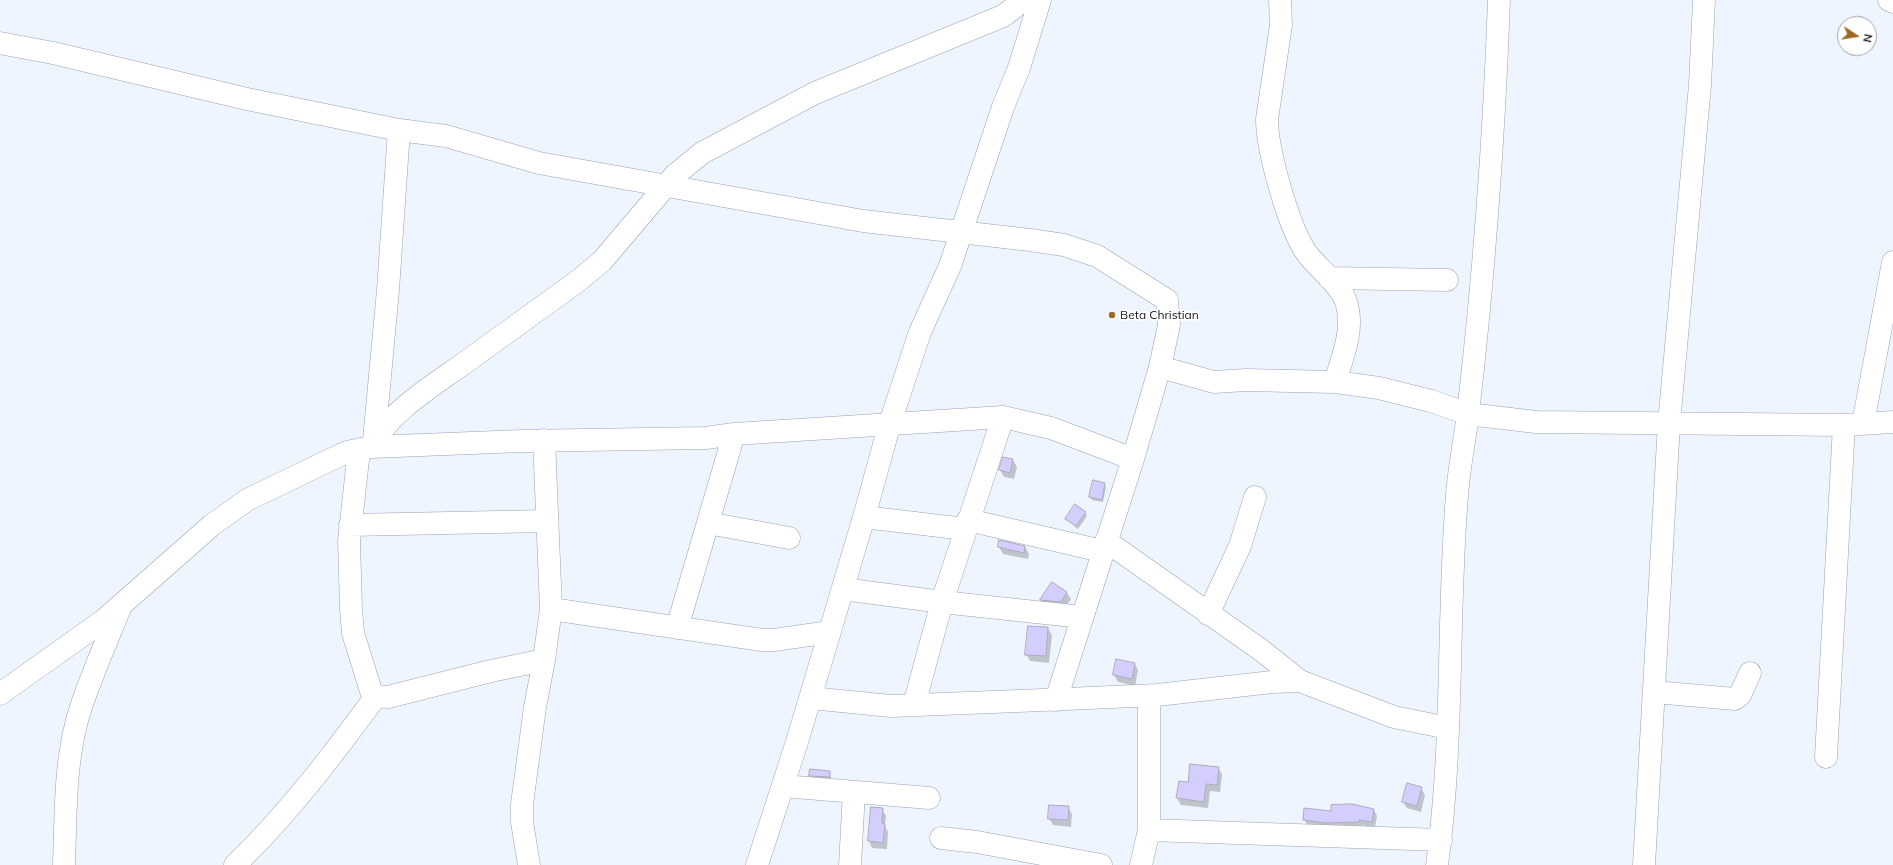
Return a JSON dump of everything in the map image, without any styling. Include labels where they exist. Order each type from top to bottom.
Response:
[{"type":"street","points":[[368,446],[391,420],[417,397],[578,281],[596,266],[675,175],[702,153],[815,93],[1003,16],[1024,0]]},
{"type":"street","points":[[757,865],[811,698],[890,423],[920,332],[950,266],[1003,107],[1019,68],[1040,0]]},
{"type":"street","points":[[1280,0],[1281,25],[1267,118],[1267,134],[1270,149],[1292,221],[1307,253],[1342,294],[1347,305],[1350,327],[1348,342],[1335,382]]},
{"type":"street","points":[[1437,865],[1441,840],[1448,728],[1457,495],[1468,414],[1485,232],[1497,65],[1499,0]]},
{"type":"street","points":[[1644,865],[1669,423],[1700,85],[1704,0]]},
{"type":"street","points":[[1889,0],[1893,2]]},
{"type":"street","points":[[0,43],[53,53],[248,99],[399,130],[446,136],[539,163],[863,221],[1030,240],[1064,246],[1097,256],[1164,297],[1169,304],[1169,325],[1160,367],[1133,459],[1056,700]]},
{"type":"street","points":[[399,130],[388,290],[368,446],[350,525],[349,556],[353,633],[371,691],[376,696],[388,697],[491,671],[544,660]]},
{"type":"street","points":[[1826,757],[1853,425],[1893,262]]},
{"type":"street","points":[[1329,278],[1447,280]]},
{"type":"street","points":[[1160,367],[1214,382],[1246,380],[1335,382],[1379,388],[1430,401],[1468,414],[1536,422],[1853,425],[1893,422]]},
{"type":"street","points":[[0,694],[104,620],[212,525],[248,500],[334,458],[368,446],[544,440],[706,438],[734,434],[1002,417],[1051,428],[1133,459]]},
{"type":"street","points":[[914,705],[942,602],[1002,417]]},
{"type":"street","points":[[677,628],[734,434]]},
{"type":"street","points":[[528,865],[522,822],[522,804],[535,707],[544,660],[551,609],[544,440]]},
{"type":"street","points":[[1208,614],[1240,546],[1254,497]]},
{"type":"street","points":[[864,516],[966,525],[1104,546],[1152,573],[1261,650],[1300,681],[1394,716],[1448,728]]},
{"type":"street","points":[[350,525],[547,521]]},
{"type":"street","points":[[708,524],[789,538]]},
{"type":"street","points":[[843,589],[942,602],[1082,617]]},
{"type":"street","points":[[64,865],[68,773],[81,705],[121,605]]},
{"type":"street","points":[[551,609],[762,640],[774,640],[830,632]]},
{"type":"street","points":[[1654,692],[1735,699],[1740,695],[1750,673]]},
{"type":"street","points":[[811,698],[869,704],[914,705],[1149,696],[1272,682],[1300,681]]},
{"type":"street","points":[[235,865],[264,837],[329,759],[376,696]]},
{"type":"street","points":[[1141,865],[1149,830],[1149,696]]},
{"type":"street","points":[[783,786],[928,798]]},
{"type":"street","points":[[850,865],[854,792]]},
{"type":"street","points":[[1149,830],[1441,840]]},
{"type":"street","points":[[941,838],[977,842],[1101,865]]},
{"type":"building","points":[[1003,457],[1013,459],[1010,473],[999,470]]},
{"type":"building","points":[[1093,480],[1105,483],[1102,500],[1089,497]]},
{"type":"building","points":[[1075,504],[1086,512],[1076,526],[1065,519]]},
{"type":"building","points":[[999,540],[1025,546],[1024,553],[998,547]]},
{"type":"building","points":[[1052,582],[1067,592],[1061,602],[1040,600]]},
{"type":"building","points":[[1028,626],[1048,627],[1046,656],[1025,655]]},
{"type":"building","points":[[1116,659],[1135,663],[1132,679],[1113,675]]},
{"type":"building","points":[[1190,764],[1219,767],[1217,785],[1206,784],[1204,802],[1176,798],[1179,781],[1188,782]]},
{"type":"building","points":[[810,769],[830,771],[830,777],[809,776]]},
{"type":"building","points":[[1407,783],[1422,787],[1417,806],[1402,802]]},
{"type":"building","points":[[1352,804],[1374,809],[1372,822],[1359,820],[1359,822],[1326,823],[1303,820],[1304,808],[1331,811],[1331,805]]},
{"type":"building","points":[[1049,805],[1069,806],[1068,820],[1048,819]]},
{"type":"building","points":[[871,807],[883,808],[882,823],[885,824],[883,843],[868,841]]},
{"type":"place","name":"Beta Christian","points":[[1112,315]]}]
